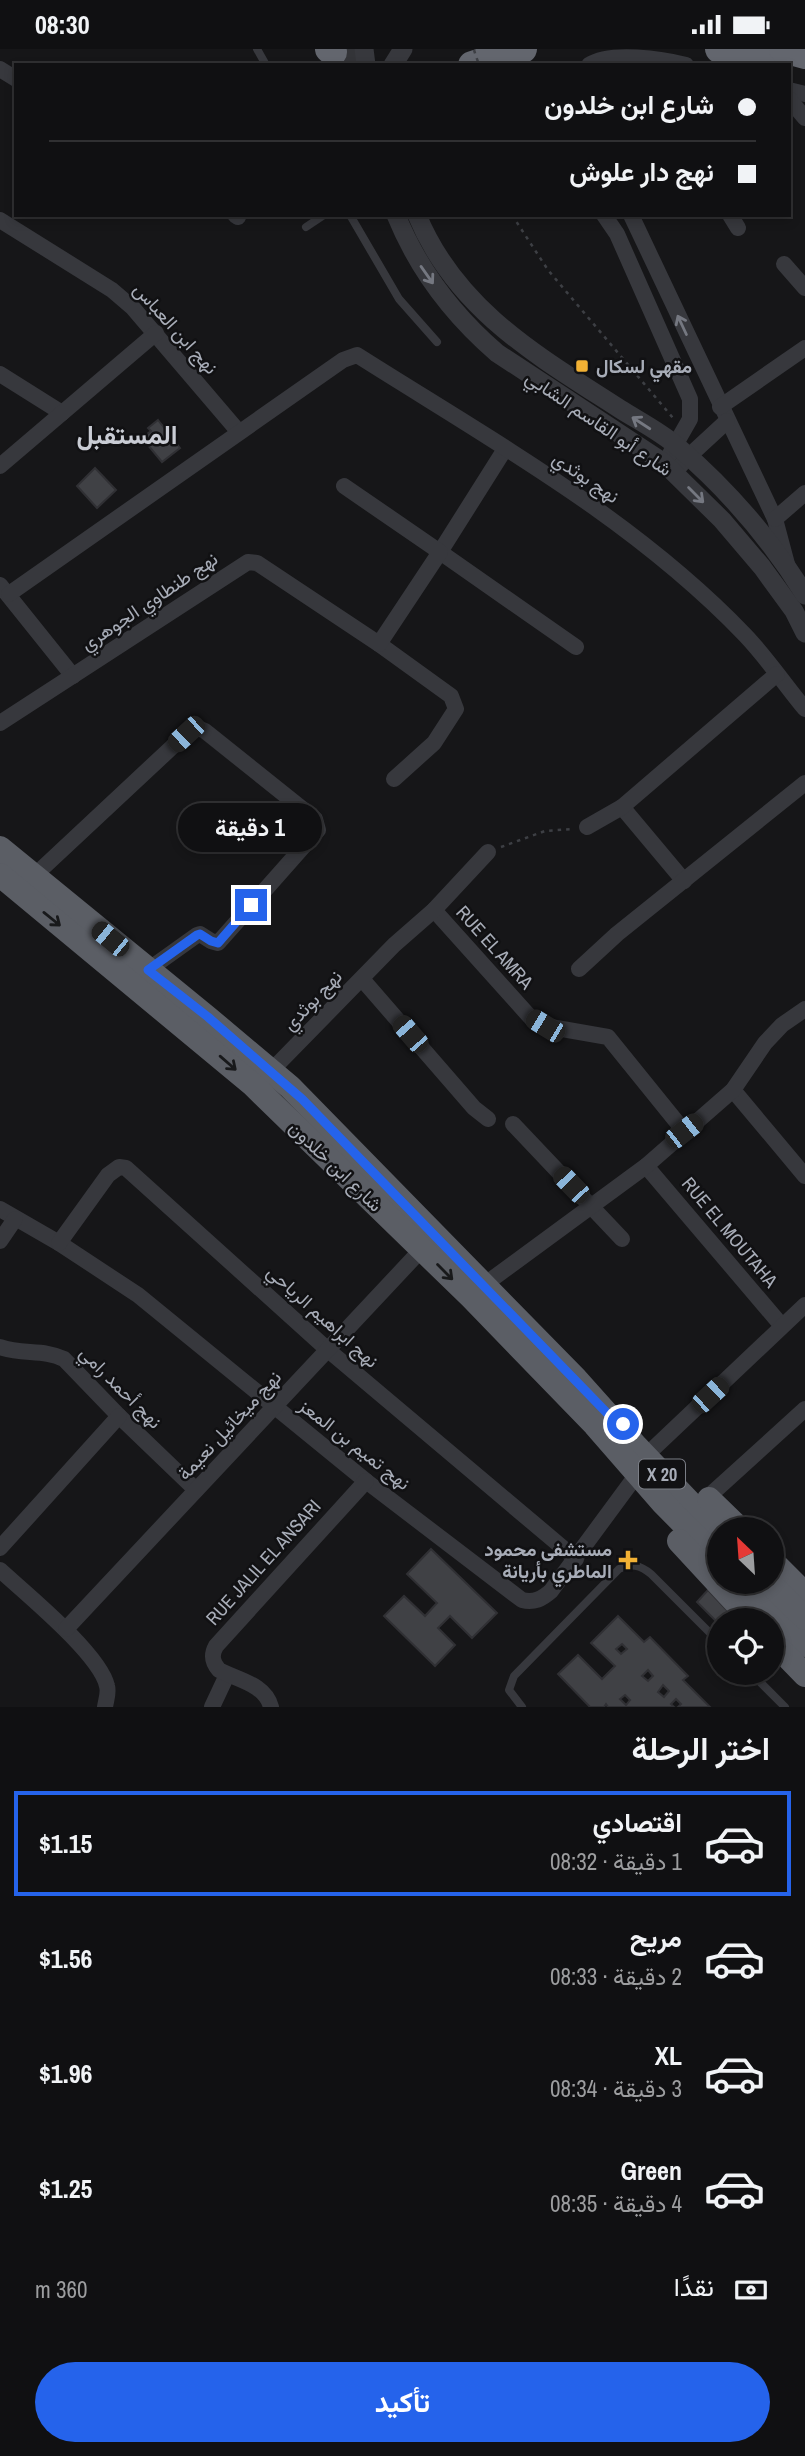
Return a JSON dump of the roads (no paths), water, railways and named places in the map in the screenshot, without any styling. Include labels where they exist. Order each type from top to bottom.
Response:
[{"type":"highway","points":[[478,63],[523,49]]},
{"type":"highway","points":[[719,49],[768,63]]},
{"type":"highway","points":[[783,49],[805,55]]},
{"type":"highway","name":"شارع ابن خلدون","points":[[0,848],[271,1071],[315,1111],[607,1413]]},
{"type":"highway","name":"شارع ابن خلدون","points":[[0,875],[229,1063],[533,1360],[642,1478]]},
{"type":"highway","points":[[607,1413],[655,1447],[728,1517]]},
{"type":"highway","name":"X 20","points":[[607,1413],[707,1520]]},
{"type":"highway","points":[[642,1478],[660,1514],[678,1540],[740,1608]]},
{"type":"highway","name":"X 20","points":[[642,1478],[707,1547]]},
{"type":"highway","points":[[784,1571],[802,1586]]},
{"type":"highway","points":[[753,1594],[805,1645]]},
{"type":"highway","points":[[780,1594],[805,1618]]},
{"type":"highway","points":[[784,1653],[805,1675]]},
{"type":"street","points":[[592,63],[613,57],[668,63]]},
{"type":"street","points":[[791,101],[805,118]]},
{"type":"street","name":"شارع أبو القاسم الشابي","points":[[397,217],[416,260],[477,336],[496,353],[669,468],[722,520],[762,567],[794,611],[805,632]]},
{"type":"street","name":"شارع أبو القاسم الشابي","points":[[418,217],[459,286],[489,318],[588,388],[682,444],[787,566],[805,595]]},
{"type":"street","points":[[605,217],[617,235],[690,399],[690,419],[682,444],[669,468]]},
{"type":"street","points":[[639,218],[724,414],[775,519],[787,566]]},
{"type":"street","name":"نهج ابن العباس","points":[[0,220],[112,290],[156,333],[238,431]]},
{"type":"street","points":[[784,264],[805,288]]},
{"type":"street","points":[[0,466],[156,333]]},
{"type":"street","points":[[682,444],[724,414],[805,348]]},
{"type":"street","name":"نهج بوثدي","points":[[238,431],[343,360],[357,355],[596,508],[696,587],[746,636],[805,709]]},
{"type":"street","points":[[0,374],[62,413]]},
{"type":"street","points":[[73,676],[4,589],[238,431]]},
{"type":"street","points":[[394,779],[434,743],[456,709],[451,696],[379,643],[506,449]]},
{"type":"street","points":[[344,486],[576,647]]},
{"type":"street","points":[[775,519],[805,493]]},
{"type":"street","name":"نهج طنطاوي الجوهري","points":[[0,723],[242,564],[252,561],[379,643]]},
{"type":"street","points":[[587,827],[622,807],[778,674]]},
{"type":"street","points":[[33,877],[196,727],[205,731],[315,819],[318,830],[218,943],[197,935],[148,970]]},
{"type":"street","points":[[579,969],[617,934],[805,783]]},
{"type":"street","points":[[622,807],[684,881]]},
{"type":"street","name":"نهج بوثدي","points":[[271,1071],[412,927],[434,910],[488,852]]},
{"type":"street","name":"RUE EL AMRA","points":[[434,910],[531,1018],[545,1026],[608,1037],[684,1131]]},
{"type":"street","points":[[362,979],[474,1108],[488,1119]]},
{"type":"street","points":[[484,1285],[646,1166],[733,1090],[765,1043],[782,1025],[805,1009]]},
{"type":"street","points":[[733,1090],[805,1176]]},
{"type":"street","points":[[513,1124],[622,1239]]},
{"type":"street","name":"RUE EL MOUTAHA","points":[[646,1166],[782,1326]]},
{"type":"street","name":"نهج ابراهيم الرياحي","points":[[59,1243],[108,1175],[119,1167],[126,1168],[328,1350],[576,1559]]},
{"type":"street","name":"نهج تميم بن المعز","points":[[0,1209],[59,1243],[138,1295],[366,1481],[522,1600],[530,1602],[545,1596],[642,1478]]},
{"type":"street","points":[[0,1241],[15,1219]]},
{"type":"street","name":"نهج ميخائيل نعيمة","points":[[66,1629],[422,1249]]},
{"type":"street","points":[[655,1447],[805,1304]]},
{"type":"street","name":"نهج أحمد رامي","points":[[0,1347],[64,1359],[196,1490]]},
{"type":"street","points":[[708,1497],[805,1409]]},
{"type":"street","points":[[0,1548],[119,1416]]},
{"type":"street","name":"RUE JALIL EL ANSARI","points":[[228,1675],[212,1658],[216,1646],[366,1481]]},
{"type":"street","points":[[0,1570],[66,1629],[104,1677],[108,1695],[104,1707]]},
{"type":"street","points":[[212,1707],[228,1675],[262,1690],[269,1698],[271,1707]]},
{"type":"lane","points":[[306,227],[321,217]]},
{"type":"lane","points":[[351,217],[399,299],[437,342]]},
{"type":"lane","points":[[522,1707],[509,1690],[514,1676],[619,1569],[626,1566],[640,1566],[651,1574],[707,1629]]},
{"type":"lane","points":[[763,1685],[785,1707]]},
{"type":"tunnel","points":[[333,52],[352,63]]},
{"type":"place","name":"مقهي لسكال","points":[[582,366]]},
{"type":"place","name":"مستشفى محمود الماطري بأريانة","points":[[628,1560]]},
{"type":"district","name":"المستقبل","points":[[127,434]]}]
